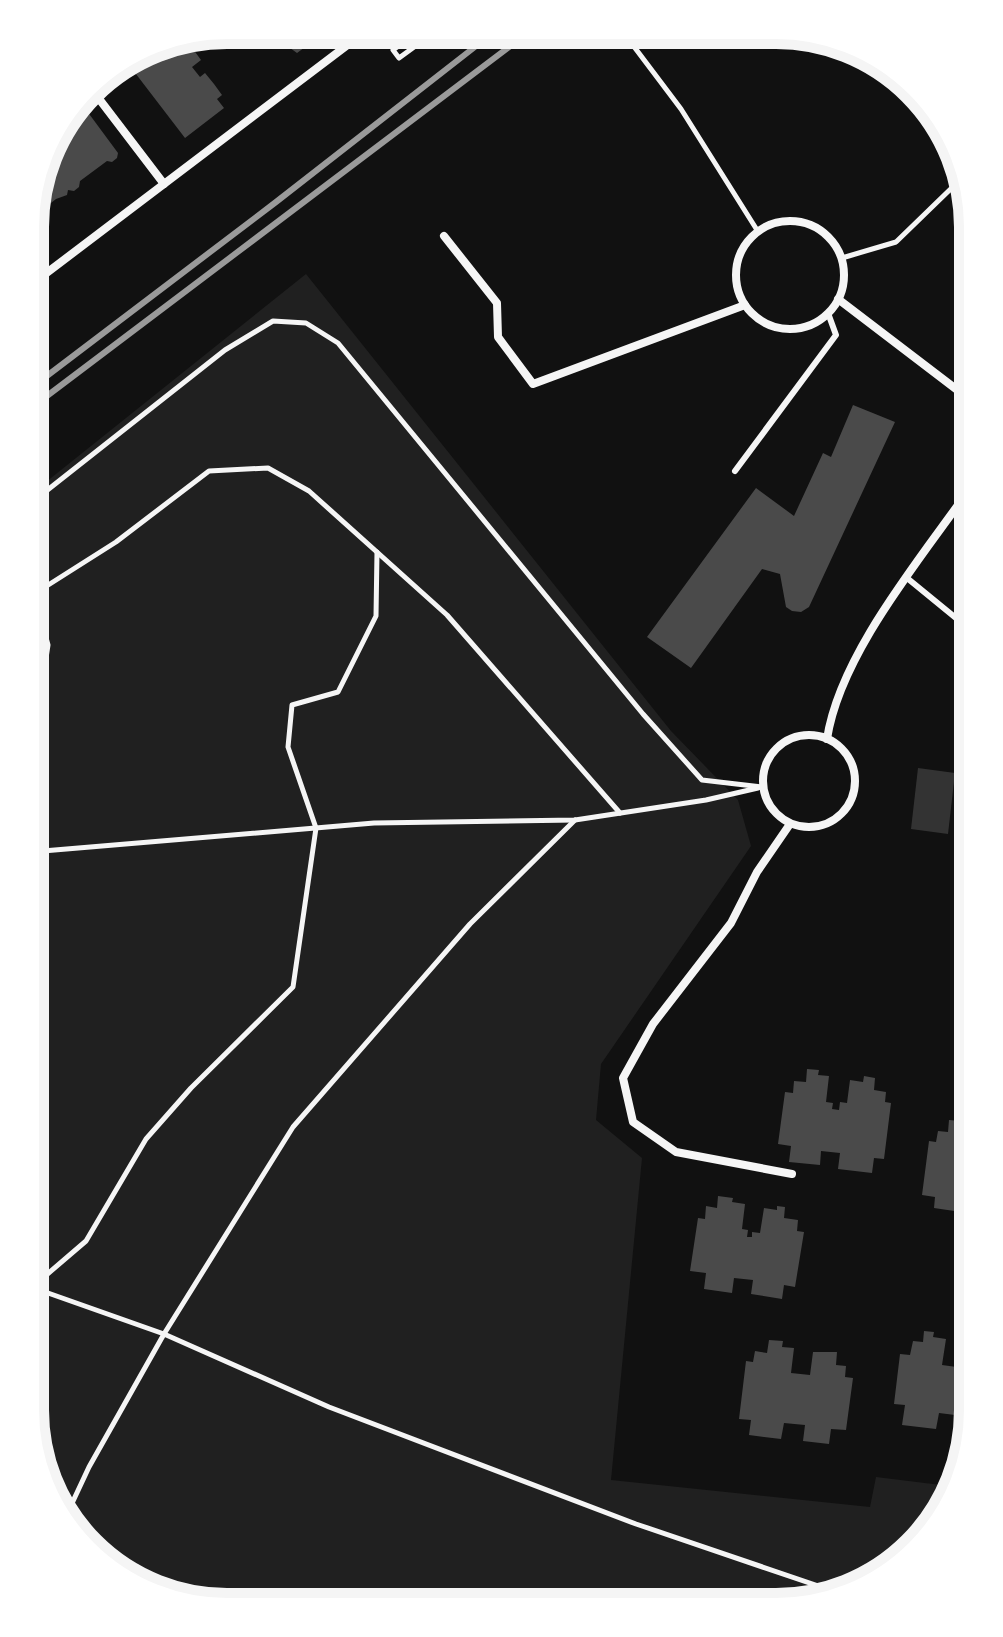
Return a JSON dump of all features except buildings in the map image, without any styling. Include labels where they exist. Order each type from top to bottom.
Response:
[{"type":"street","points":[[44,275],[349,44]]},
{"type":"street","points":[[98,97],[164,184]]},
{"type":"street","points":[[781,220],[800,221],[819,228],[833,241],[842,258],[844,281],[838,299],[828,313],[813,324],[794,329],[775,327],[758,319],[745,305],[736,285],[736,266],[744,244],[757,230],[781,220]]},
{"type":"street","points":[[444,236],[497,303],[498,337],[533,384],[745,305]]},
{"type":"street","points":[[838,299],[959,391]]},
{"type":"street","points":[[827,739],[831,713],[865,638],[959,504]]},
{"type":"street","points":[[812,735],[827,739],[839,746],[849,759],[854,775],[854,791],[848,806],[824,826],[805,828],[790,824],[777,815],[767,802],[762,787],[763,770],[770,755],[781,744],[795,737],[812,735]]},
{"type":"street","points":[[790,824],[757,872],[731,923],[653,1024],[623,1078],[633,1122],[676,1152],[792,1174]]},
{"type":"lane","points":[[735,471],[836,335],[828,313]]},
{"type":"lane","points":[[907,578],[959,621]]},
{"type":"path","points":[[401,44],[393,50],[399,58],[418,44]]},
{"type":"path","points":[[632,44],[681,109],[757,230]]},
{"type":"path","points":[[842,258],[896,242],[954,186]]},
{"type":"path","points":[[44,493],[225,350],[273,321],[306,323],[338,343],[643,714],[702,780],[762,787]]},
{"type":"path","points":[[44,588],[116,542],[209,471],[268,468],[309,491],[447,615],[620,813]]},
{"type":"path","points":[[44,1277],[86,1241],[146,1139],[191,1088],[293,987],[316,828],[288,747],[292,705],[338,692],[376,616],[377,551]]},
{"type":"path","points":[[44,630],[48,645],[44,671]]},
{"type":"path","points":[[44,851],[374,823],[575,820],[706,800],[762,787]]},
{"type":"path","points":[[71,1505],[89,1467],[164,1334],[293,1127],[470,924],[575,820]]},
{"type":"path","points":[[44,1292],[164,1334],[343,1412],[636,1524],[822,1587]]},
{"type":"shaded area","points":[[306,274],[671,731],[738,800],[751,846],[601,1064],[596,1120],[642,1158],[611,1480],[870,1507],[876,1477],[942,1485],[921,1521],[887,1555],[846,1579],[788,1593],[227,1593],[180,1587],[157,1579],[116,1555],[82,1521],[69,1502],[54,1469],[44,1410],[44,484]]},
{"type":"shaded area","points":[[918,768],[955,773],[948,834],[911,829]]},
{"type":"railway","points":[[44,378],[479,44]]},
{"type":"railway","points":[[44,398],[513,44]]}]
